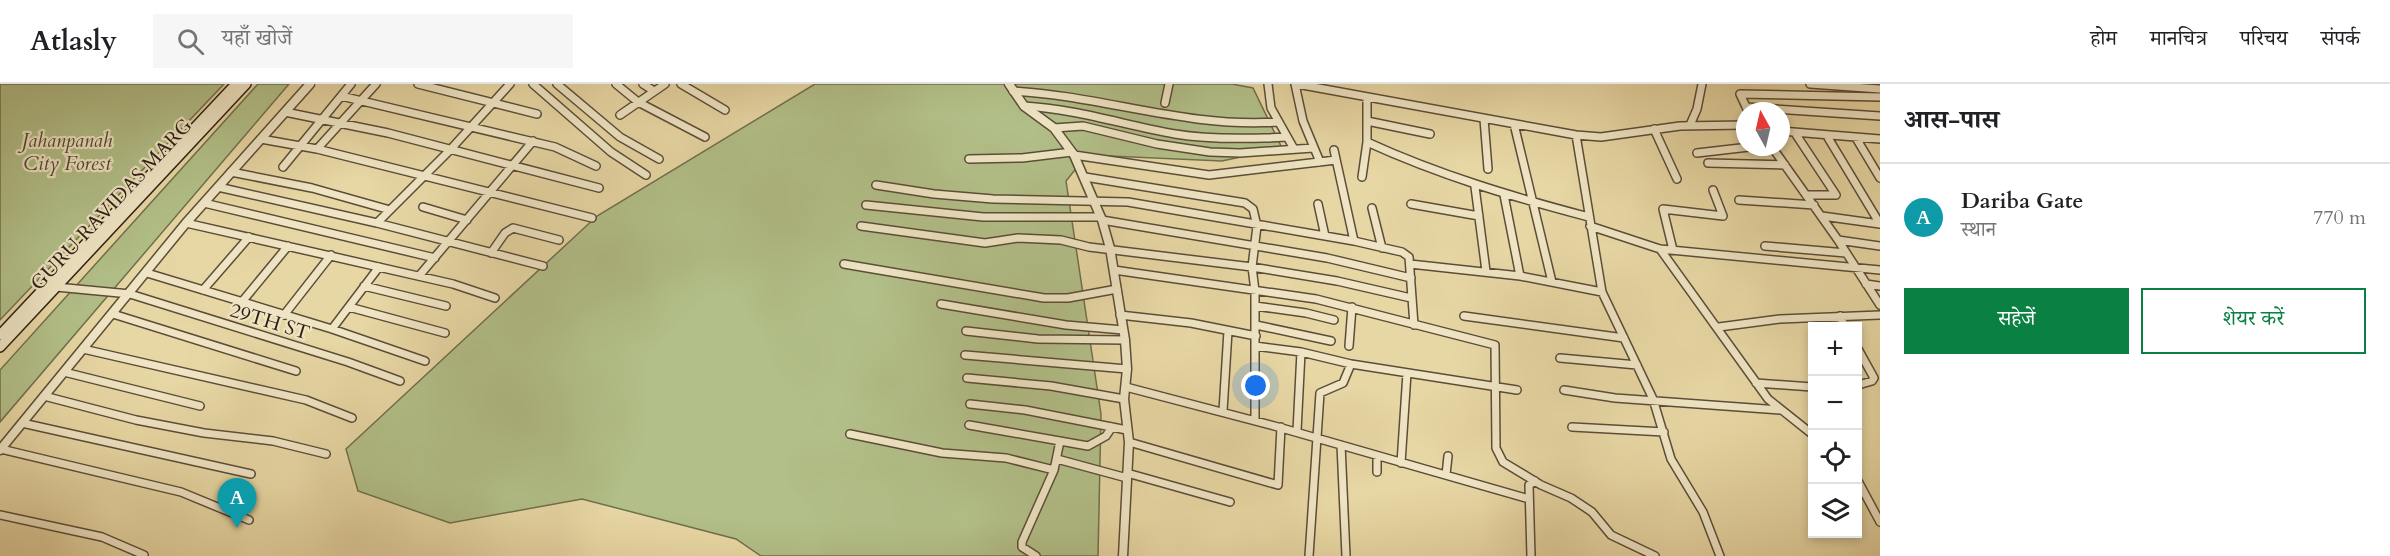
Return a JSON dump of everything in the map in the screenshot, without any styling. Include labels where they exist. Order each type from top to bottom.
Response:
[{"type":"main road","name":"GURU RAVIDAS MARG","points":[[0,335],[236,84]]},
{"type":"main road","name":"GURU RAVIDAS MARG","points":[[0,347],[246,84]]},
{"type":"street","points":[[249,520],[181,492],[0,449],[130,294],[186,223],[310,84]]},
{"type":"street","points":[[283,167],[351,84]]},
{"type":"street","points":[[317,149],[376,84]]},
{"type":"street","points":[[418,84],[537,114]]},
{"type":"street","points":[[377,223],[450,150],[510,84]]},
{"type":"street","points":[[533,84],[611,152],[646,176]]},
{"type":"street","points":[[557,84],[620,137],[659,159]]},
{"type":"street","points":[[616,84],[638,102],[705,137]]},
{"type":"street","points":[[643,84],[654,91]]},
{"type":"street","points":[[620,115],[665,84]]},
{"type":"street","points":[[681,84],[725,110]]},
{"type":"street","points":[[1165,103],[1169,84]]},
{"type":"street","points":[[1268,84],[1271,108],[1294,149]]},
{"type":"street","points":[[1320,162],[1304,121],[1296,84],[1576,135],[1612,136],[1654,129],[1736,125]]},
{"type":"street","points":[[1690,126],[1702,84]]},
{"type":"street","points":[[1810,84],[1880,88]]},
{"type":"street","points":[[1011,87],[1212,122],[1256,125],[1277,122]]},
{"type":"street","points":[[1011,87],[1024,106],[1054,128],[1073,153],[1102,219],[1110,248],[1125,340],[1127,369],[1124,399],[1129,442],[1123,556]]},
{"type":"street","points":[[1743,102],[1740,94],[1880,97]]},
{"type":"street","points":[[341,96],[533,141],[574,154],[596,166]]},
{"type":"street","points":[[1362,177],[1367,142],[1367,97]]},
{"type":"street","points":[[1024,106],[1068,109],[1195,136],[1227,140],[1286,137]]},
{"type":"street","points":[[1790,111],[1880,116]]},
{"type":"street","points":[[285,112],[341,123],[599,188]]},
{"type":"street","points":[[1484,119],[1488,169]]},
{"type":"street","points":[[1367,121],[1430,134]]},
{"type":"street","points":[[1514,124],[1552,282]]},
{"type":"street","points":[[1054,128],[1083,126],[1157,144],[1210,152],[1240,153],[1313,148]]},
{"type":"street","points":[[1654,129],[1677,179]]},
{"type":"street","points":[[1790,132],[1880,139]]},
{"type":"street","points":[[1795,133],[1836,195],[1806,195]]},
{"type":"street","points":[[1576,135],[1602,292],[1653,399],[1671,459],[1703,512],[1720,556]]},
{"type":"street","points":[[1827,136],[1880,224]]},
{"type":"street","points":[[1856,138],[1880,178]]},
{"type":"street","points":[[261,139],[317,149],[592,218]]},
{"type":"street","points":[[419,276],[533,141]]},
{"type":"street","points":[[1367,142],[1411,164],[1475,187],[1589,217]]},
{"type":"street","points":[[1697,153],[1736,148]]},
{"type":"street","points":[[1334,150],[1354,241]]},
{"type":"street","points":[[969,159],[1022,158],[1073,153],[1209,175],[1336,160]]},
{"type":"street","points":[[1778,156],[1822,216],[1880,305]]},
{"type":"street","points":[[1708,162],[1785,165]]},
{"type":"street","points":[[231,172],[273,178],[336,192],[390,210]]},
{"type":"street","points":[[1085,177],[1245,203],[1253,209],[1257,226],[1252,267],[1256,325],[1255,421]]},
{"type":"street","points":[[876,185],[913,192],[971,198],[1042,201],[1093,199],[1128,202],[1354,241],[1406,254],[1410,264],[1414,325]]},
{"type":"street","points":[[218,187],[377,223],[543,266]]},
{"type":"street","points":[[1475,187],[1486,271]]},
{"type":"street","points":[[1673,250],[1663,210],[1723,216],[1713,190]]},
{"type":"street","points":[[1504,195],[1520,276]]},
{"type":"street","points":[[1739,200],[1814,205]]},
{"type":"street","points":[[204,203],[435,258]]},
{"type":"street","points":[[1318,204],[1325,236]]},
{"type":"street","points":[[1412,204],[1479,216]]},
{"type":"street","points":[[866,205],[942,215],[1102,219],[1327,258],[1411,278]]},
{"type":"street","points":[[423,207],[467,220]]},
{"type":"street","points":[[1372,208],[1382,248]]},
{"type":"street","points":[[1822,216],[1880,224]]},
{"type":"street","points":[[186,223],[453,284],[495,298]]},
{"type":"street","points":[[861,226],[985,243],[1018,238],[1049,239],[1252,267],[1337,281],[1411,298]]},
{"type":"street","points":[[1590,226],[1660,249],[1880,270]]},
{"type":"street","points":[[490,253],[505,233],[513,228],[559,240]]},
{"type":"street","points":[[203,290],[249,237]]},
{"type":"street","points":[[1838,240],[1880,246]]},
{"type":"street","points":[[241,303],[288,246]]},
{"type":"street","points":[[1765,246],[1846,253]]},
{"type":"street","points":[[1660,249],[1719,327],[1756,383],[1780,410],[1808,431]]},
{"type":"street","points":[[284,315],[331,255]]},
{"type":"street","points":[[844,264],[1044,298],[1068,298],[1117,289]]},
{"type":"street","points":[[1410,264],[1486,271],[1602,292]]},
{"type":"street","points":[[332,329],[379,267]]},
{"type":"street","points":[[1114,270],[1316,299],[1495,345],[1497,453],[1503,462],[1535,481],[1571,498],[1592,512],[1611,535],[1654,556]]},
{"type":"street","points":[[147,273],[332,329],[425,361]]},
{"type":"street","points":[[1866,284],[1880,286]]},
{"type":"street","points":[[364,286],[446,306]]},
{"type":"street","name":"29TH ST","points":[[56,287],[130,294],[348,362],[400,381]]},
{"type":"street","points":[[941,304],[1066,325],[1123,330]]},
{"type":"street","points":[[1255,306],[1334,320]]},
{"type":"street","points":[[349,307],[445,333]]},
{"type":"street","points":[[1349,346],[1352,307]]},
{"type":"street","points":[[112,314],[296,371]]},
{"type":"street","points":[[1120,315],[1191,323],[1256,336]]},
{"type":"street","points":[[1719,327],[1780,319],[1880,315]]},
{"type":"street","points":[[1464,316],[1624,338]]},
{"type":"street","points":[[1840,316],[1843,322]]},
{"type":"street","points":[[1256,325],[1331,341]]},
{"type":"street","points":[[966,331],[1038,339],[1125,340]]},
{"type":"street","points":[[1223,411],[1227,331]]},
{"type":"street","points":[[1255,346],[1301,352],[1351,364],[1517,390]]},
{"type":"street","points":[[83,349],[306,400],[352,418]]},
{"type":"street","points":[[1297,431],[1301,352]]},
{"type":"street","points":[[965,355],[1127,369]]},
{"type":"street","points":[[1560,358],[1637,365]]},
{"type":"street","points":[[1862,358],[1874,378],[1872,381],[1862,384]]},
{"type":"street","points":[[1309,556],[1320,393],[1343,383],[1351,364]]},
{"type":"street","points":[[64,372],[200,406]]},
{"type":"street","points":[[1401,463],[1407,373]]},
{"type":"street","points":[[967,378],[1051,386],[1124,399]]},
{"type":"street","points":[[1756,383],[1808,387]]},
{"type":"street","points":[[1126,387],[1297,431],[1377,457],[1529,499]]},
{"type":"street","points":[[1564,390],[1615,398],[1780,410]]},
{"type":"street","points":[[44,396],[136,420],[204,434],[273,441],[326,454]]},
{"type":"street","points":[[970,404],[1025,410],[1127,430]]},
{"type":"street","points":[[22,423],[252,474]]},
{"type":"street","points":[[969,424],[1019,432],[1079,446],[1093,444],[1106,436],[1112,427]]},
{"type":"street","points":[[1129,442],[1278,485],[1281,427]]},
{"type":"street","points":[[1572,427],[1664,432]]},
{"type":"street","points":[[850,434],[942,453],[1006,458],[1054,470]]},
{"type":"street","points":[[1036,556],[1022,547],[1022,542],[1054,470],[1060,441]]},
{"type":"street","points":[[1341,445],[1346,556]]},
{"type":"street","points":[[1446,475],[1448,456]]},
{"type":"street","points":[[1377,457],[1377,472]]},
{"type":"street","points":[[1057,459],[1230,502]]},
{"type":"street","points":[[1531,556],[1529,485],[1535,481]]},
{"type":"street","points":[[1858,484],[1877,510],[1880,522]]},
{"type":"street","points":[[0,515],[102,537],[144,555]]},
{"type":"green space","name":"Jahanpanah City Forest","points":[[0,84],[224,84],[0,320]]},
{"type":"green space","points":[[258,84],[289,84],[0,422],[0,370]]},
{"type":"green space","points":[[815,84],[1232,84],[1253,88],[1282,148],[1222,161],[1087,155],[1066,181],[1101,414],[1098,556],[761,556],[736,539],[582,499],[450,523],[358,491],[346,449],[597,216]]},
{"type":"place","name":"Dariba Gate","points":[[237,528]]}]
